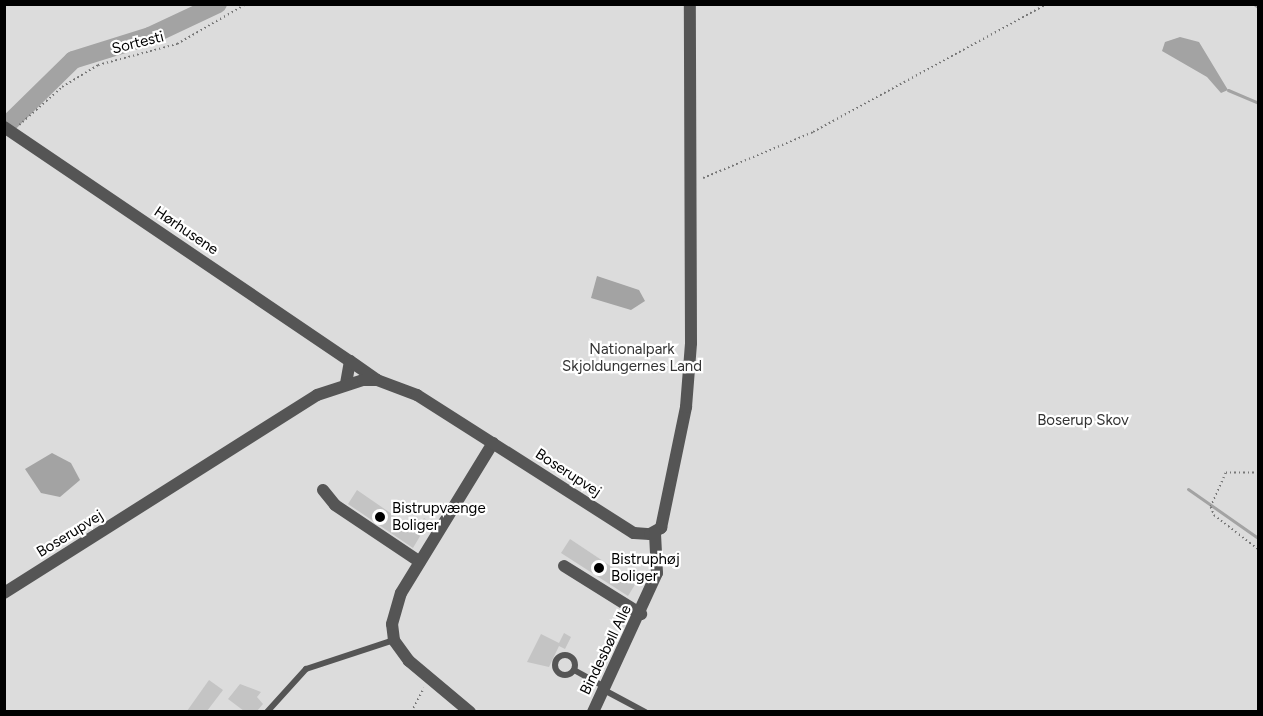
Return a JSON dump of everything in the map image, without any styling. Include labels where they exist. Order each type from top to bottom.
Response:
[{"type":"street","points":[[655,533],[665,522],[686,407],[692,296],[687,184],[690,4]]},
{"type":"street","name":"Hørhusene","points":[[8,129],[377,380]]},
{"type":"street","points":[[346,383],[350,362]]},
{"type":"street","name":"Boserupvej","points":[[4,593],[317,395],[346,383],[377,380],[417,395],[634,533],[655,533]]},
{"type":"street","points":[[470,711],[428,682],[394,640],[395,609],[420,562],[493,443]]},
{"type":"street","points":[[323,490],[335,505],[420,562]]},
{"type":"street","name":"Bindesbøll Alle","points":[[592,711],[641,614],[657,573],[655,533]]},
{"type":"street","points":[[564,566],[641,614]]},
{"type":"lane","points":[[267,711],[306,669],[394,640]]},
{"type":"lane","points":[[574,670],[645,711]]},
{"type":"path","name":"Sortesti","points":[[8,129],[62,87],[98,65],[177,44],[246,4]]},
{"type":"path","points":[[687,184],[813,132],[1047,4]]},
{"type":"path","points":[[1258,473],[1226,473],[1210,507],[1214,515],[1258,549]]},
{"type":"path","points":[[411,711],[428,682]]},
{"type":"green space","name":"Nationalpark Skjoldungernes Land","points":[[5,5],[1258,5],[1258,711],[5,711]]},
{"type":"shaded area","points":[[1180,37],[1199,42],[1228,90],[1221,93],[1207,77],[1162,51],[1165,42]]},
{"type":"shaded area","points":[[597,276],[639,290],[645,301],[631,310],[591,298]]},
{"type":"shaded area","points":[[52,453],[71,463],[80,480],[60,497],[41,493],[25,469]]},
{"type":"building","name":"Bistrupvænge Boliger","points":[[357,490],[415,530],[424,518],[429,521],[413,548],[348,504]]},
{"type":"building","name":"Bistruphøj Boliger","points":[[570,539],[636,583],[628,596],[561,553]]},
{"type":"building","points":[[564,633],[571,637],[565,649],[559,646],[549,667],[527,662],[541,634],[559,643]]},
{"type":"building","points":[[209,680],[223,690],[207,711],[187,711]]},
{"type":"building","points":[[240,684],[261,692],[257,697],[263,704],[257,711],[244,711],[228,699]]},
{"type":"waterway","points":[[10,122],[73,60],[150,36],[218,4]]},
{"type":"waterway","points":[[1254,4],[1258,7]]},
{"type":"waterway","points":[[1228,90],[1258,103]]},
{"type":"waterway","points":[[1188,489],[1258,538]]},
{"type":"place","name":"Bistrupvænge Boliger","points":[[380,517]]},
{"type":"place","name":"Bistruphøj Boliger","points":[[599,568]]},
{"type":"park label","name":"Boserup Skov","points":[[1083,421]]}]
